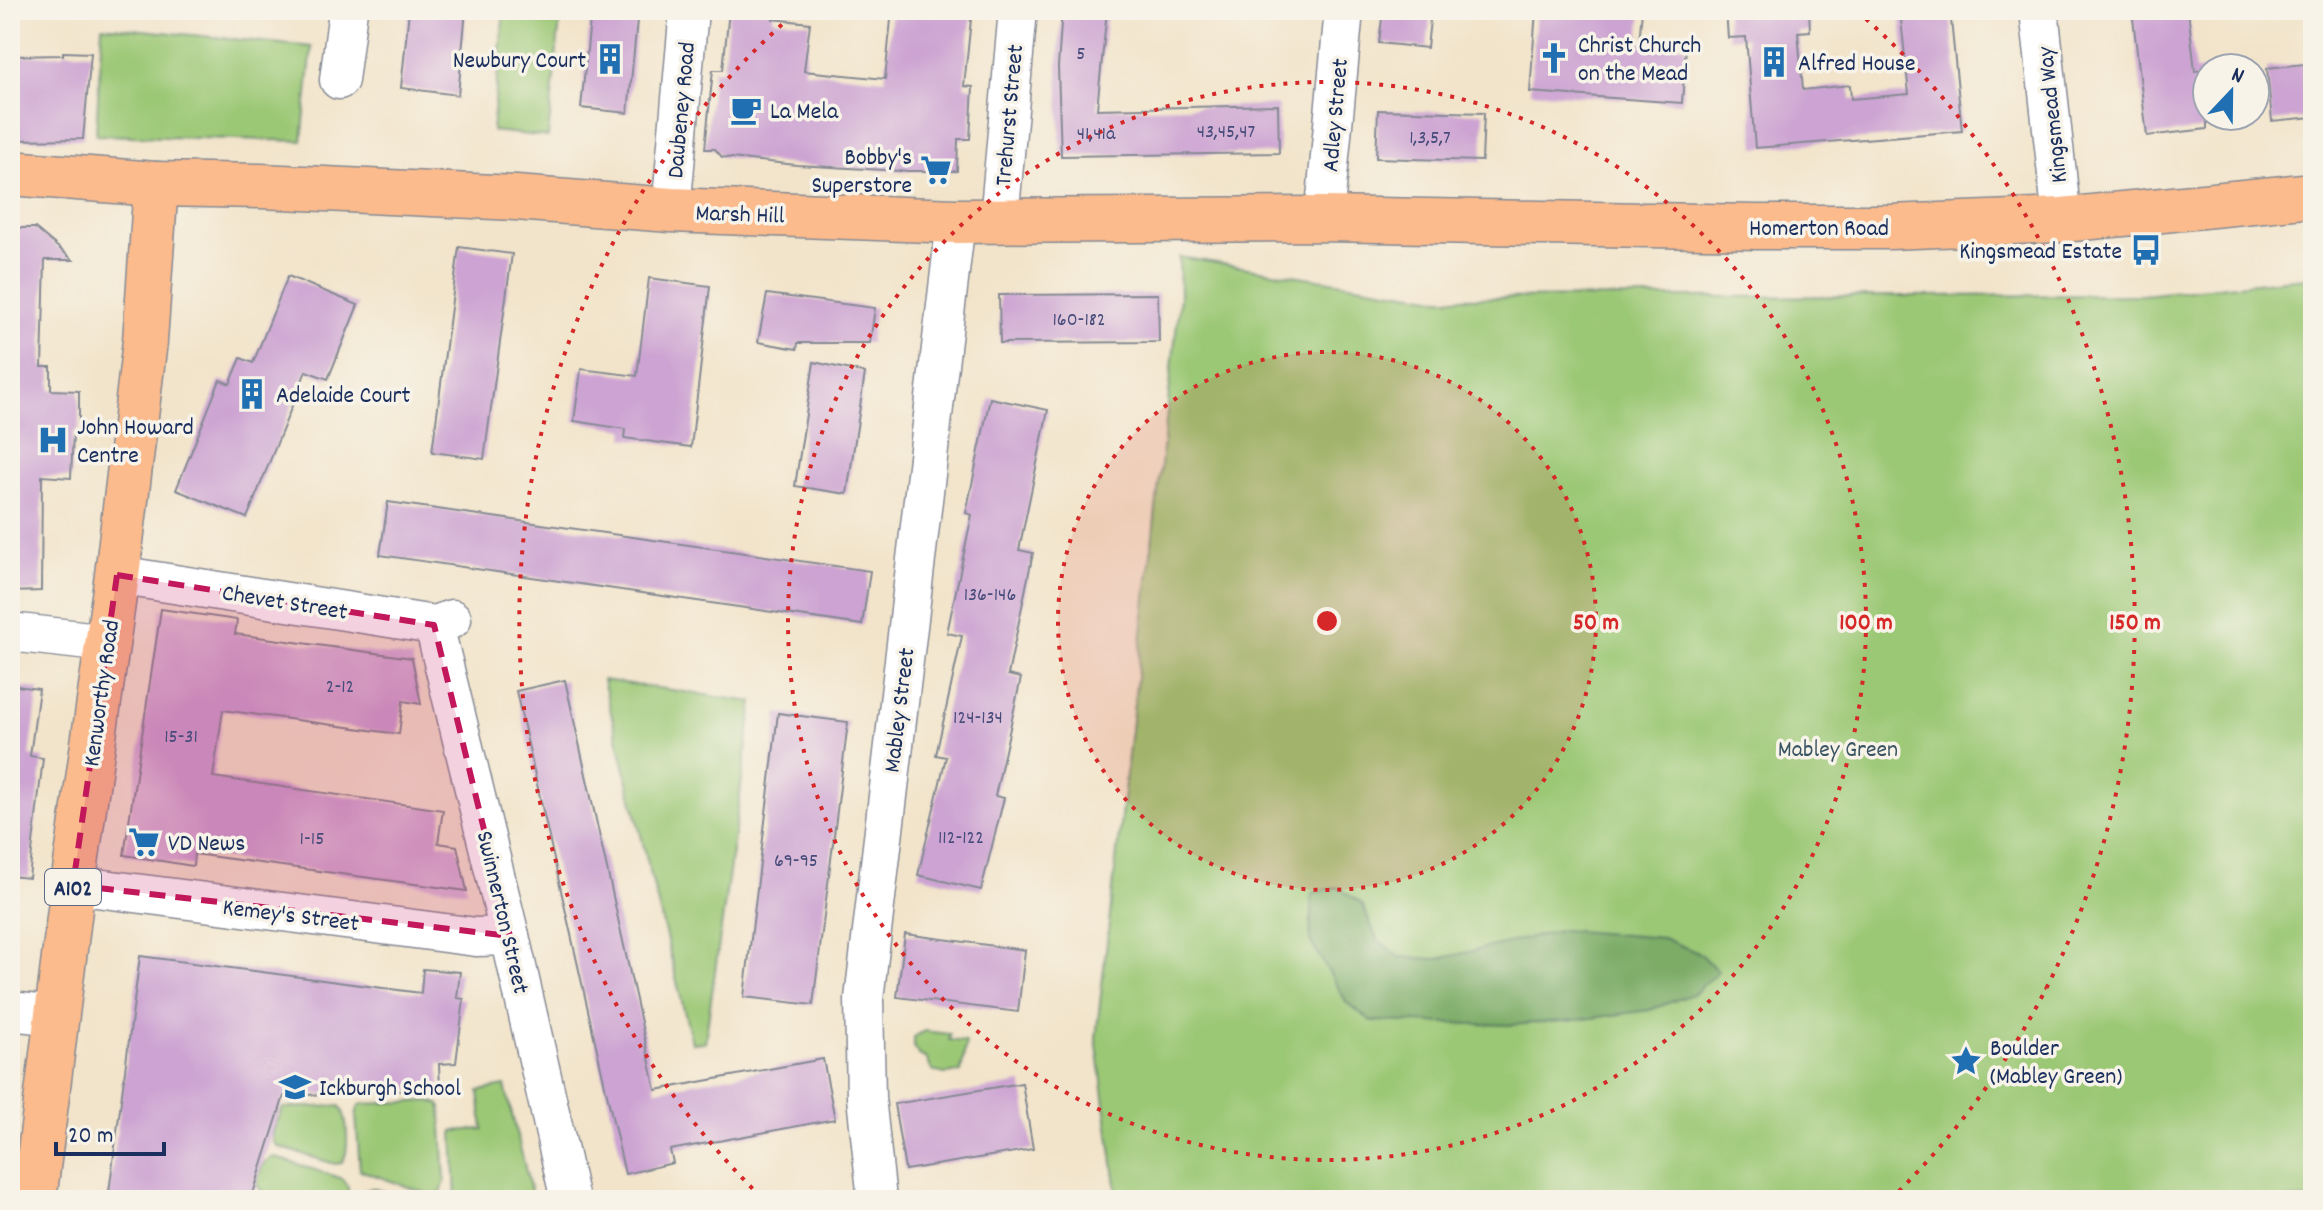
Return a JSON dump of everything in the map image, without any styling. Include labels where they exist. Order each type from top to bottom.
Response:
[{"type":"main road","name":"Marsh Hill","points":[[10,173],[156,184],[261,186],[516,198],[671,210],[956,221],[1324,219]]},
{"type":"main road","name":"Kenworthy Road","points":[[34,1200],[73,885],[117,575],[145,341],[156,184]]},
{"type":"main road","name":"Homerton Road","points":[[1324,219],[1890,227],[2062,220],[2313,195]]},
{"type":"street","points":[[339,80],[348,10]]},
{"type":"street","name":"Daubeney Road","points":[[671,210],[689,10]]},
{"type":"street","name":"Trehurst Street","points":[[999,220],[1018,10]]},
{"type":"street","name":"Adley Street","points":[[1324,219],[1344,10]]},
{"type":"street","name":"Kingsmead Way","points":[[2039,10],[2062,220]]},
{"type":"street","name":"Mabley Street","points":[[877,1200],[866,1097],[864,999],[956,221]]},
{"type":"street","name":"Chevet Street","points":[[117,575],[443,622]]},
{"type":"street","name":"Swinnerton Street","points":[[443,622],[570,1200]]},
{"type":"street","points":[[10,632],[107,643]]},
{"type":"street","name":"Kemey's Street","points":[[73,885],[476,937],[510,936]]},
{"type":"street","points":[[10,1011],[57,1016]]},
{"type":"highlighted area","points":[[117,575],[434,625],[510,936],[73,885]]},
{"type":"green space","points":[[504,10],[561,10],[548,137],[492,131]]},
{"type":"green space","points":[[102,26],[312,47],[302,141],[96,135]]},
{"type":"green space","name":"Mabley Green","points":[[1179,257],[1438,298],[2142,295],[2313,277],[2313,1200],[1118,1200],[1096,1038],[1180,297]]},
{"type":"green space","points":[[603,680],[753,702],[705,1042],[692,1043]]},
{"type":"green space","points":[[1338,887],[1362,904],[1377,939],[1399,957],[1438,959],[1563,930],[1663,938],[1701,954],[1718,971],[1695,993],[1650,1010],[1510,1025],[1371,1021],[1347,1003],[1310,940],[1312,893]]},
{"type":"green space","points":[[924,1031],[950,1034],[949,1040],[966,1042],[961,1072],[945,1074],[932,1071],[927,1059],[914,1048],[914,1037]]},
{"type":"green space","points":[[505,1086],[533,1200],[456,1200],[453,1131],[483,1129],[479,1091]]},
{"type":"green space","points":[[430,1101],[441,1108],[445,1181],[441,1193],[431,1195],[360,1170],[358,1107],[362,1104]]},
{"type":"green space","points":[[340,1106],[347,1134],[342,1163],[335,1164],[279,1147],[273,1141],[273,1132],[283,1108]]},
{"type":"green space","points":[[275,1157],[343,1179],[348,1187],[348,1200],[299,1201],[273,1197],[264,1192],[257,1185],[260,1172],[267,1161]]},
{"type":"green space","points":[[372,1188],[411,1200],[360,1200],[362,1192]]},
{"type":"building","points":[[409,10],[466,10],[458,95],[401,88]]},
{"type":"building","name":"Newbury Court","points":[[591,10],[638,10],[628,113],[581,108]]},
{"type":"building","points":[[729,10],[774,10],[773,19],[810,23],[804,71],[885,79],[892,10],[972,10],[964,86],[973,87],[970,139],[958,139],[957,171],[797,165],[722,157],[715,149],[705,149],[713,70],[723,70]]},
{"type":"building","points":[[1062,10],[1107,10],[1097,109],[1278,105],[1279,153],[1061,156],[1058,67]]},
{"type":"building","points":[[1383,10],[1431,10],[1427,48],[1379,43]]},
{"type":"building","points":[[1536,10],[1642,10],[1639,43],[1686,46],[1682,103],[1530,92]]},
{"type":"building","points":[[1726,10],[1809,10],[1810,31],[1798,32],[1803,90],[1850,85],[1851,99],[1909,94],[1900,10],[1950,10],[1962,131],[1755,148],[1746,37],[1728,38]]},
{"type":"building","points":[[2132,10],[2188,10],[2193,52],[2191,131],[2147,136]]},
{"type":"building","points":[[63,52],[91,53],[83,139],[10,140],[10,56],[63,55]]},
{"type":"building","points":[[2313,63],[2313,117],[2272,121],[2271,68]]},
{"type":"building","points":[[1378,110],[1484,113],[1482,161],[1376,158]]},
{"type":"building","points":[[10,228],[35,228],[73,260],[45,260],[42,367],[51,367],[51,390],[79,391],[79,428],[73,434],[71,478],[42,476],[41,591],[10,592]]},
{"type":"building","points":[[459,247],[512,254],[484,459],[432,452]]},
{"type":"building","name":"Adelaide Court","points":[[288,276],[358,305],[328,379],[306,371],[247,518],[176,490],[220,380],[230,384],[241,358],[253,363]]},
{"type":"building","points":[[649,278],[710,286],[691,447],[624,438],[625,429],[574,421],[581,369],[637,376]]},
{"type":"building","points":[[767,294],[875,308],[870,343],[798,343],[797,349],[758,342]]},
{"type":"building","points":[[1158,294],[1159,342],[1000,343],[999,295]]},
{"type":"building","points":[[814,362],[865,373],[847,494],[795,486]]},
{"type":"building","points":[[990,398],[1048,410],[1019,550],[1033,553],[1008,675],[1021,678],[995,796],[1004,798],[981,890],[918,875],[946,757],[936,755],[962,636],[947,633],[972,515],[966,513]]},
{"type":"building","points":[[388,502],[870,571],[862,625],[380,555]]},
{"type":"building","points":[[161,609],[237,620],[235,634],[412,658],[421,704],[403,701],[399,734],[223,710],[213,777],[443,810],[438,843],[457,846],[467,891],[194,854],[193,866],[124,855]]},
{"type":"building","points":[[565,680],[656,1090],[823,1059],[835,1119],[670,1150],[673,1163],[625,1174],[516,691]]},
{"type":"building","points":[[10,685],[39,689],[30,756],[43,758],[29,878],[10,876]]},
{"type":"building","points":[[778,713],[848,722],[813,1005],[744,997]]},
{"type":"building","points":[[905,934],[1025,950],[1018,1012],[897,997]]},
{"type":"building","points":[[140,956],[421,993],[423,969],[460,972],[457,998],[464,999],[456,1063],[439,1064],[440,1089],[284,1096],[251,1200],[108,1200]]},
{"type":"building","points":[[1022,1083],[1033,1149],[905,1170],[894,1104]]},
{"type":"place","name":"Christ Church on the Mead","points":[[1554,58]]},
{"type":"place","name":"Newbury Court","points":[[610,59]]},
{"type":"place","name":"Alfred House","points":[[1774,62]]},
{"type":"place","name":"La Mela","points":[[746,110]]},
{"type":"place","name":"Bobby's Superstore","points":[[936,170]]},
{"type":"place","name":"Kingsmead Estate","points":[[2146,250]]},
{"type":"place","name":"Adelaide Court","points":[[252,394]]},
{"type":"place","name":"John Howard Centre","points":[[53,440]]},
{"type":"place","name":"VD News","points":[[144,842]]},
{"type":"place","name":"Boulder (Mabley Green)","points":[[1966,1061]]},
{"type":"place","name":"Ickburgh School","points":[[295,1087]]}]
